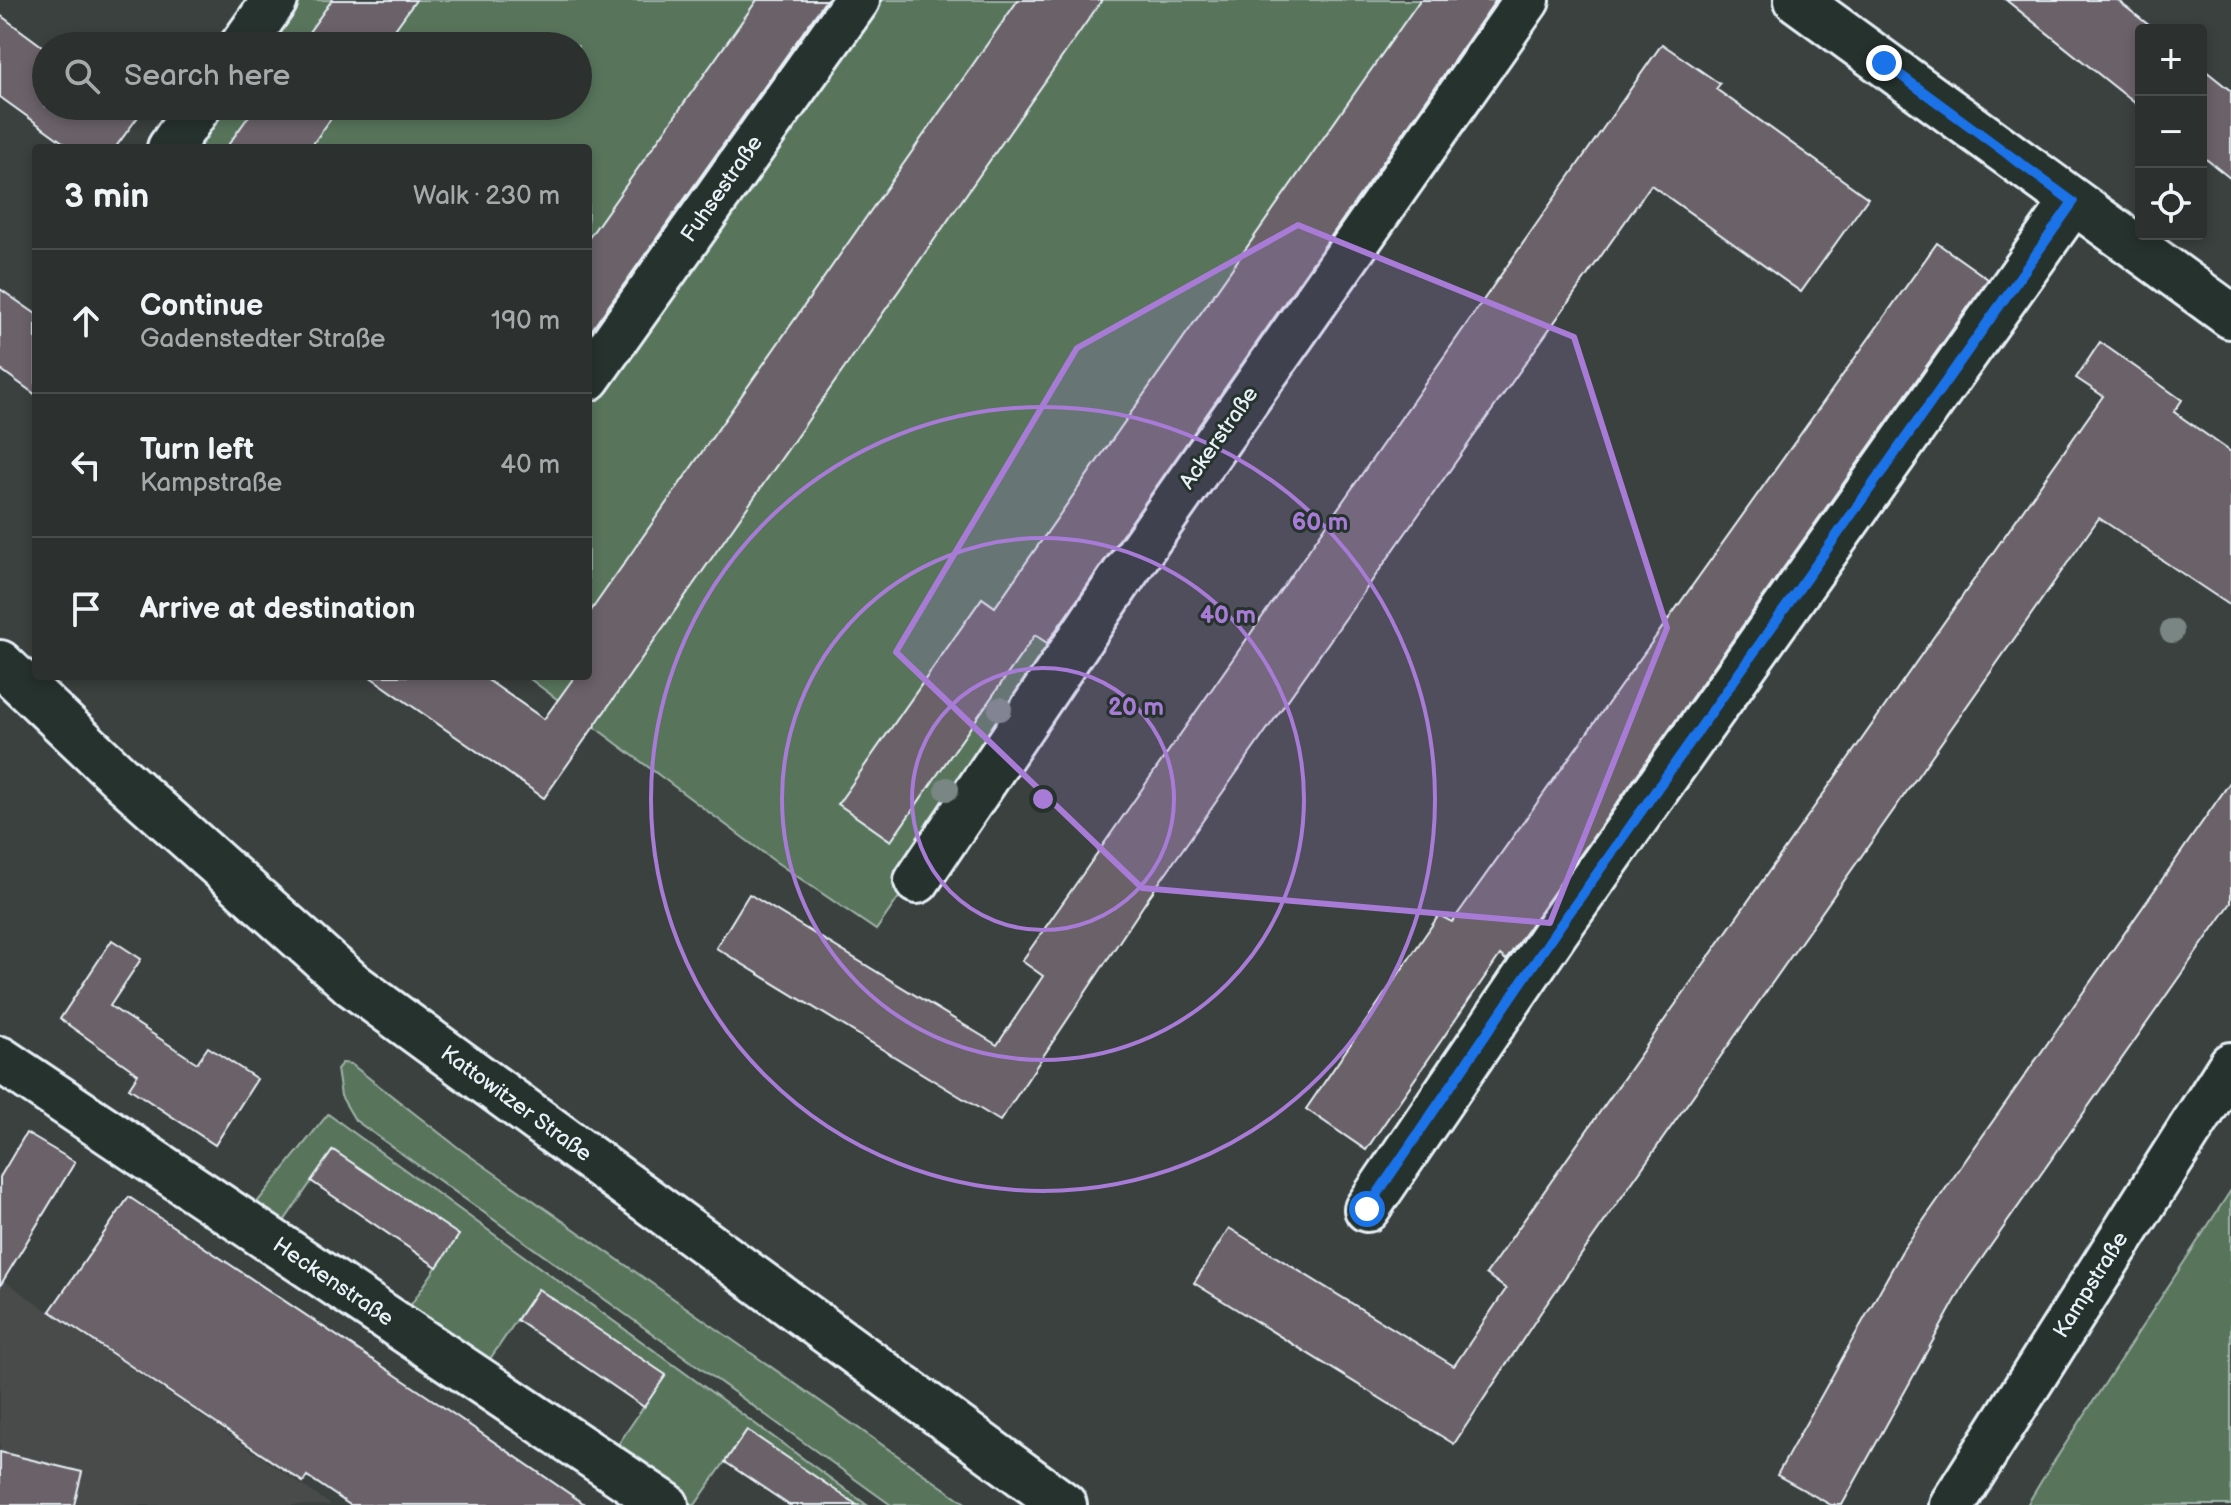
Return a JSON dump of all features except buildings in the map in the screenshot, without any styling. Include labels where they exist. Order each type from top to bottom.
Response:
[{"type":"street","points":[[252,32],[275,0]]},
{"type":"street","name":"Fuhsestraße","points":[[592,372],[857,0]]},
{"type":"street","name":"Ackerstraße","points":[[917,881],[1113,590],[1527,0]]},
{"type":"street","points":[[1797,0],[2231,316]]},
{"type":"street","points":[[173,144],[189,120]]},
{"type":"street","points":[[1367,1209],[1557,930],[2073,202]]},
{"type":"street","name":"Kattowitzer Straße","points":[[0,663],[122,779],[353,985],[1064,1505]]},
{"type":"street","name":"Heckenstraße","points":[[0,1059],[666,1505]]},
{"type":"street","name":"Kampstraße","points":[[1952,1505],[2231,1065]]},
{"type":"highlighted area","points":[[1298,225],[1574,337],[1667,628],[1550,923],[1142,888],[896,652],[1077,348]]},
{"type":"shaded area","points":[[0,1278],[331,1505],[0,1505]]},
{"type":"green space","points":[[275,0],[1527,0],[876,930],[773,860],[531,680],[592,680],[592,144],[173,144],[189,120],[592,120],[592,32],[252,32]]},
{"type":"green space","points":[[342,1063],[351,1064],[460,1149],[968,1505],[891,1505],[355,1120],[341,1096],[337,1069]]},
{"type":"green space","points":[[328,1114],[867,1505],[857,1505],[747,1430],[695,1505],[685,1505],[611,1455],[665,1375],[538,1289],[483,1369],[404,1315],[458,1235],[333,1150],[278,1230],[250,1211]]},
{"type":"green space","points":[[2231,1190],[2231,1505],[2027,1505],[2042,1480]]},
{"type":"route","points":[[1367,1209],[1557,930],[2073,202],[1884,63]]}]
